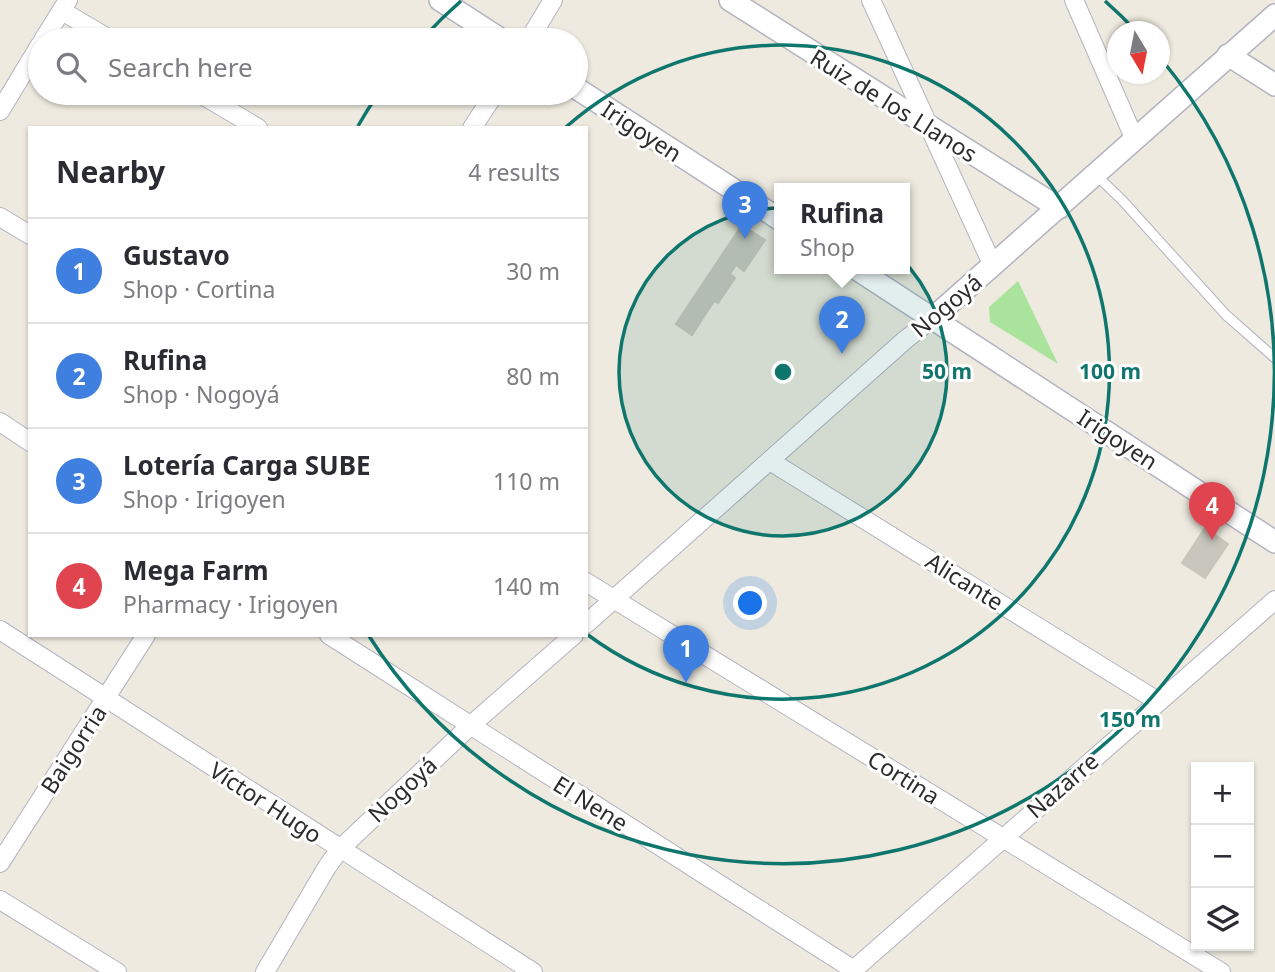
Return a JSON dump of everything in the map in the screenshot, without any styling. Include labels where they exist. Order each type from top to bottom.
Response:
[{"type":"street","points":[[439,0],[483,28]]},
{"type":"street","points":[[536,28],[553,0]]},
{"type":"street","name":"Ruiz de los Llanos","points":[[730,0],[1059,208]]},
{"type":"street","points":[[872,0],[993,266]]},
{"type":"street","points":[[1074,0],[1135,140]]},
{"type":"street","points":[[51,28],[65,5],[95,28]]},
{"type":"street","name":"Nogoyá","points":[[588,622],[1275,15]]},
{"type":"street","points":[[1228,55],[1275,85]]},
{"type":"street","points":[[0,111],[28,65]]},
{"type":"street","name":"Irigoyen","points":[[588,96],[774,216]]},
{"type":"street","points":[[219,105],[255,126]]},
{"type":"street","points":[[473,126],[487,105]]},
{"type":"street","points":[[0,217],[28,234]]},
{"type":"street","name":"Irigoyen","points":[[864,274],[1275,542]]},
{"type":"street","points":[[0,422],[28,441]]},
{"type":"street","name":"Alicante","points":[[770,461],[1159,702]]},
{"type":"street","name":"Cortina","points":[[588,583],[1220,972]]},
{"type":"street","name":"Nazarre","points":[[852,971],[1275,600]]},
{"type":"street","name":"Víctor Hugo","points":[[0,630],[533,972]]},
{"type":"street","name":"Baigorria","points":[[0,863],[145,637]]},
{"type":"street","name":"El Nene","points":[[332,637],[852,971]]},
{"type":"street","name":"Nogoyá","points":[[265,972],[340,849],[470,726],[572,637]]},
{"type":"street","points":[[0,900],[117,972]]},
{"type":"lane","points":[[1096,175],[1226,315],[1275,358]]},
{"type":"green space","points":[[1018,281],[1058,364],[990,322],[989,307]]},
{"type":"building","points":[[742,225],[765,240],[744,271],[736,265],[730,274],[735,278],[718,303],[714,301],[692,335],[676,324]]},
{"type":"building","points":[[1205,528],[1228,544],[1205,578],[1182,563]]},
{"type":"place","name":"Lotería Carga SUBE","points":[[745,239]]},
{"type":"place","name":"Rufina","points":[[842,354]]},
{"type":"place","name":"Mega Farm","points":[[1212,540]]},
{"type":"place","name":"Gustavo","points":[[686,683]]}]
